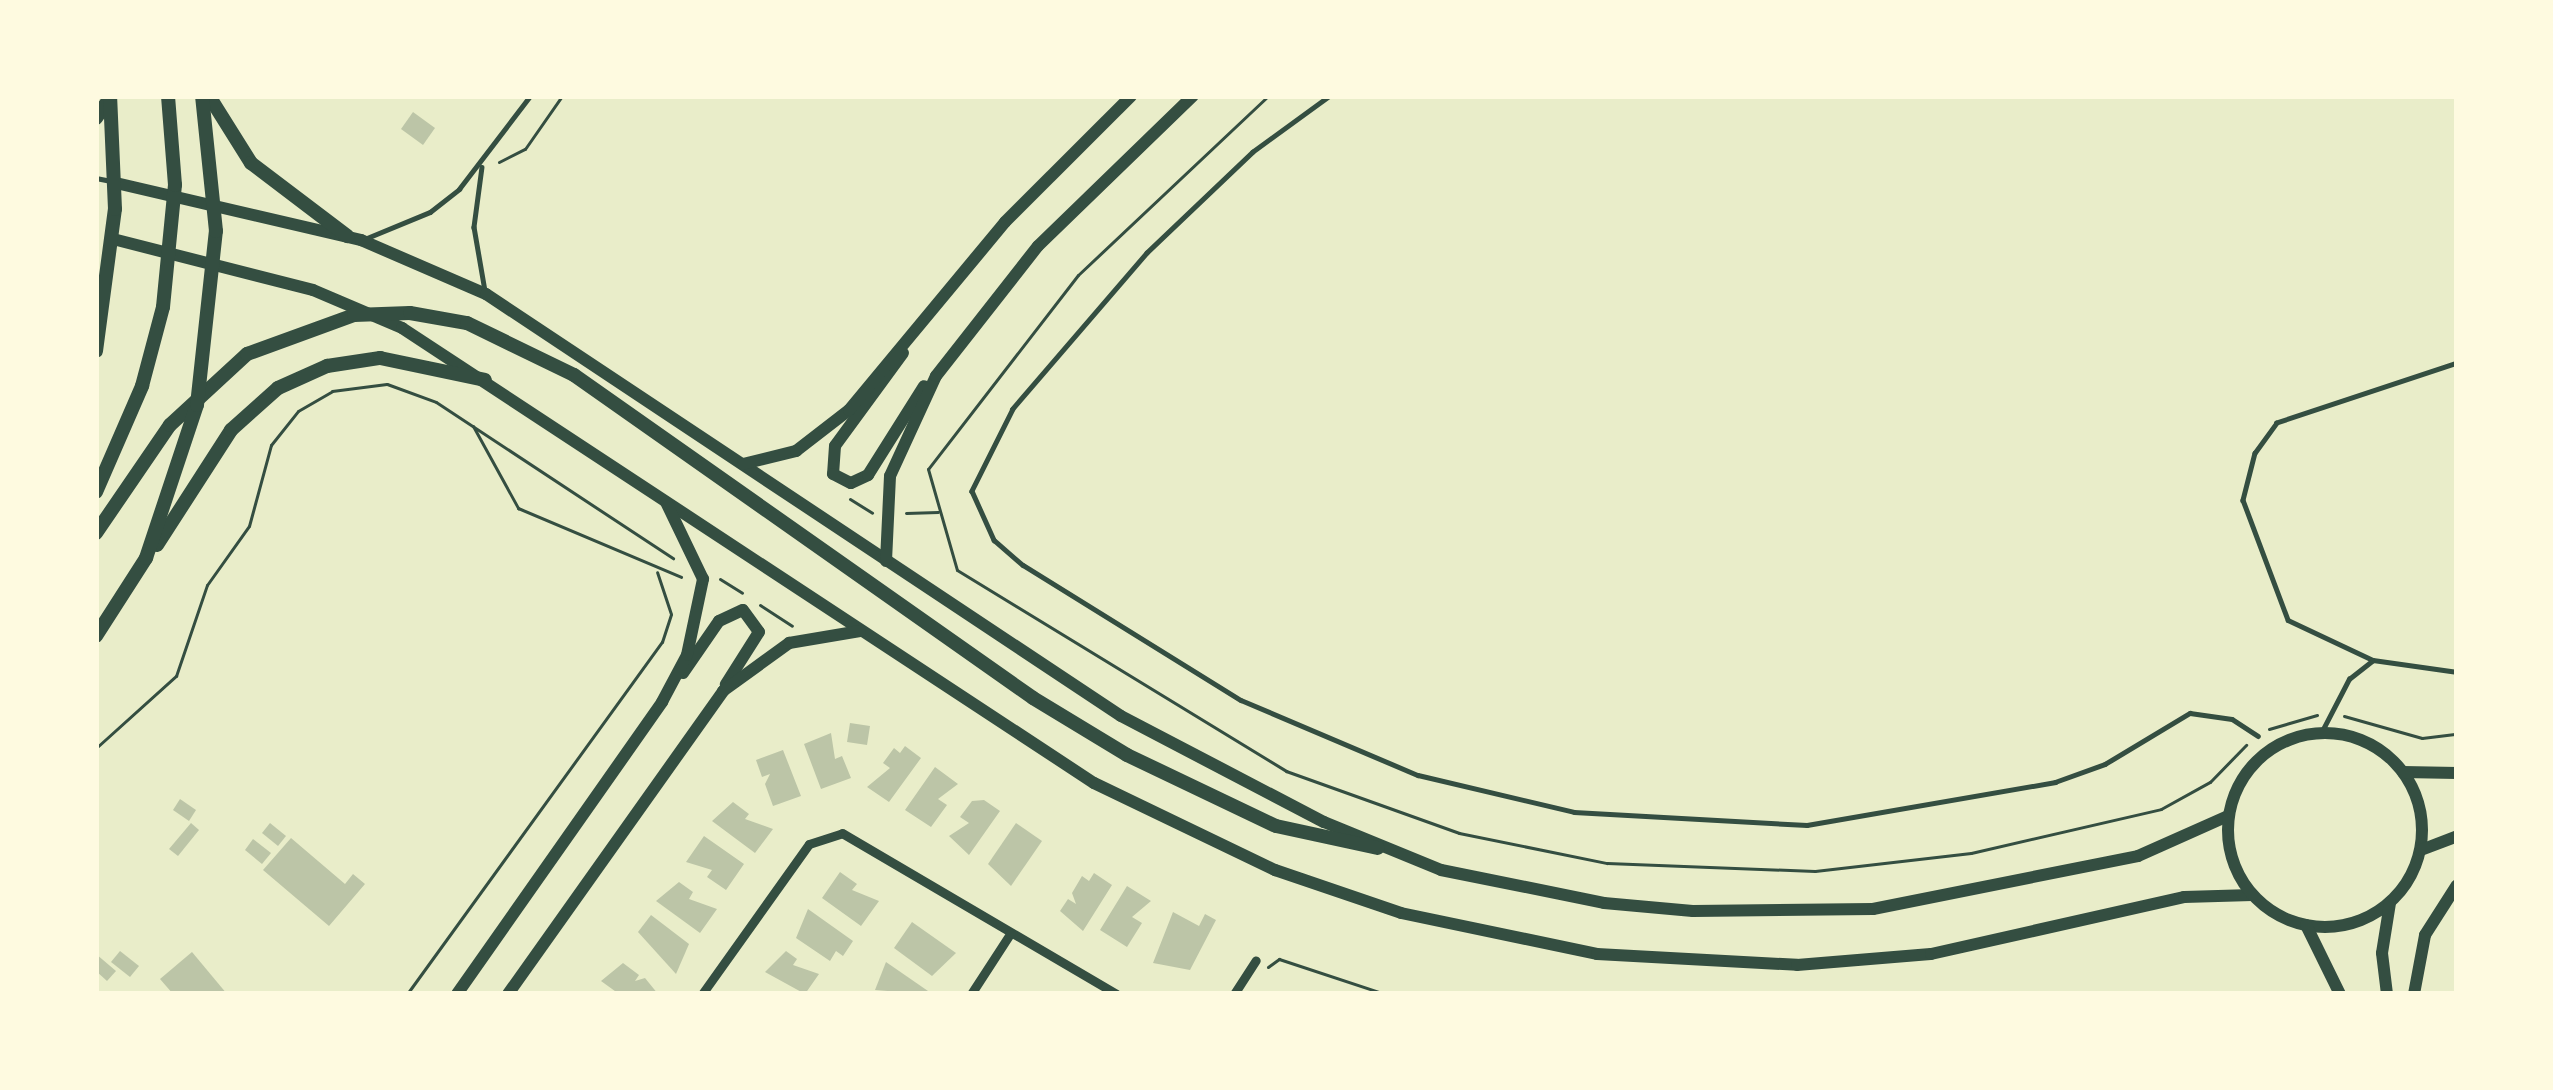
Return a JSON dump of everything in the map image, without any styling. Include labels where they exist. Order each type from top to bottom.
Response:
[{"type":"main road","points":[[96,492],[142,386],[163,307],[175,185],[168,96]]},
{"type":"main road","points":[[146,558],[185,457],[215,265],[215,202],[205,96]]},
{"type":"main road","points":[[205,96],[251,163],[354,238]]},
{"type":"main road","points":[[96,118],[110,97]]},
{"type":"main road","points":[[96,351],[113,239],[116,183],[110,97]]},
{"type":"main road","points":[[96,533],[170,425],[222,371],[303,328],[410,313],[495,332],[548,359],[851,571],[1143,764],[1276,826],[1378,848]]},
{"type":"main road","points":[[96,636],[231,430],[278,388],[327,366],[380,358],[485,380]]},
{"type":"street","points":[[742,464],[814,440],[905,346],[1005,222],[1131,96]]},
{"type":"street","points":[[905,346],[896,370],[835,446],[833,474],[851,483],[868,475],[911,399],[936,376],[1038,246],[1193,96]]},
{"type":"street","points":[[116,183],[215,202],[354,238],[486,294],[1121,716],[1378,848],[1496,884],[1604,903],[1784,913],[1873,909],[2051,878],[2162,848],[2228,816]]},
{"type":"street","points":[[113,239],[373,314],[485,380],[1055,760],[1173,824],[1338,893],[1531,944],[1708,964],[1864,960],[1996,943],[2184,897],[2252,895],[2306,925],[2351,924],[2390,903]]},
{"type":"street","points":[[886,561],[890,476],[936,376]]},
{"type":"street","points":[[662,496],[703,578],[696,628],[675,682]]},
{"type":"street","points":[[457,994],[719,621],[743,610],[759,632],[723,691],[508,994]]},
{"type":"street","points":[[723,691],[799,639],[862,632]]},
{"type":"street","points":[[2252,895],[2229,844],[2228,816],[2260,757],[2320,734],[2358,739],[2403,772],[2420,809],[2421,850],[2390,903],[2382,953],[2387,994]]},
{"type":"street","points":[[2403,772],[2457,773]]},
{"type":"street","points":[[702,994],[798,858],[825,836],[859,836],[1010,934],[1116,994]]},
{"type":"street","points":[[2421,850],[2457,836]]},
{"type":"street","points":[[2414,994],[2425,935],[2457,885]]},
{"type":"street","points":[[2306,925],[2340,994]]},
{"type":"street","points":[[970,994],[1010,934]]},
{"type":"street","points":[[1234,994],[1256,960]]},
{"type":"lane","points":[[354,238],[430,212],[484,161],[530,96]]},
{"type":"lane","points":[[1330,96],[1253,152],[1147,253],[1013,409],[972,491],[994,540],[1023,566],[1241,700],[1418,775],[1574,812],[1807,825],[2055,782],[2105,764],[2190,713],[2232,719],[2258,736]]},
{"type":"lane","points":[[484,161],[474,227],[486,294]]},
{"type":"lane","points":[[96,178],[116,183]]},
{"type":"lane","points":[[96,235],[113,239]]},
{"type":"lane","points":[[2457,363],[2277,423],[2244,478],[2243,500],[2288,620],[2373,660],[2457,672]]},
{"type":"lane","points":[[2320,734],[2349,679],[2373,660]]},
{"type":"path","points":[[484,161],[525,149],[562,96]]},
{"type":"path","points":[[1268,96],[1078,275],[928,470],[957,570],[1203,727],[1329,790],[1505,845],[1607,863],[1815,871],[1988,849],[2177,802],[2258,736],[2331,715],[2422,738],[2457,734]]},
{"type":"path","points":[[96,748],[176,676],[207,585],[249,526],[271,445],[298,412],[332,391],[387,384],[472,423],[703,578]]},
{"type":"path","points":[[472,423],[518,508],[657,572],[721,579],[793,627],[799,639]]},
{"type":"path","points":[[406,994],[662,643],[671,614],[657,572]]},
{"type":"path","points":[[1256,960],[1271,969],[1279,959],[1325,970],[1384,994]]},
{"type":"building","points":[[413,112],[435,128],[423,145],[401,129]]},
{"type":"building","points":[[850,723],[870,726],[867,745],[847,742]]},
{"type":"building","points":[[831,733],[835,759],[842,756],[851,778],[821,789],[804,744]]},
{"type":"building","points":[[905,746],[921,758],[889,802],[867,787],[890,768],[883,763],[894,748],[900,753]]},
{"type":"building","points":[[783,750],[801,796],[773,806],[765,784],[770,774],[762,777],[756,760]]},
{"type":"building","points":[[935,767],[958,784],[938,799],[947,805],[931,827],[905,810]]},
{"type":"building","points":[[180,799],[196,810],[189,821],[173,810]]},
{"type":"building","points":[[984,800],[1000,811],[969,855],[949,836],[969,823],[960,817],[972,801]]},
{"type":"building","points":[[733,802],[749,814],[745,819],[773,829],[755,853],[712,821]]},
{"type":"building","points":[[191,823],[199,830],[178,856],[169,849]]},
{"type":"building","points":[[270,823],[286,836],[278,846],[262,833]]},
{"type":"building","points":[[1016,823],[1042,841],[1011,886],[988,864]]},
{"type":"building","points":[[704,836],[744,864],[726,890],[707,877],[712,870],[686,862]]},
{"type":"building","points":[[291,838],[345,884],[353,874],[365,884],[329,926],[263,870]]},
{"type":"building","points":[[253,839],[271,853],[262,864],[245,850]]},
{"type":"building","points":[[840,872],[857,884],[852,890],[879,901],[861,926],[822,898]]},
{"type":"building","points":[[1094,873],[1112,885],[1083,931],[1060,911],[1068,899],[1076,904],[1072,893],[1082,876],[1089,881]]},
{"type":"building","points":[[679,882],[693,892],[689,899],[717,909],[700,933],[656,901]]},
{"type":"building","points":[[1127,886],[1151,901],[1132,917],[1142,923],[1127,947],[1100,930]]},
{"type":"building","points":[[808,909],[853,941],[843,956],[836,951],[830,961],[796,938]]},
{"type":"building","points":[[1173,912],[1199,926],[1205,914],[1216,920],[1190,970],[1153,963]]},
{"type":"building","points":[[651,915],[689,944],[676,974],[638,932]]},
{"type":"building","points":[[912,922],[956,953],[932,976],[894,948]]},
{"type":"building","points":[[120,951],[139,966],[130,977],[111,962]]},
{"type":"building","points":[[786,951],[797,959],[793,965],[819,974],[805,994],[765,972]]},
{"type":"building","points":[[192,952],[227,994],[173,994],[160,979]]},
{"type":"building","points":[[96,954],[116,971],[107,981],[96,971]]},
{"type":"building","points":[[886,962],[928,991],[875,990]]},
{"type":"building","points":[[623,963],[639,975],[635,981],[645,978],[658,994],[619,994],[601,981]]}]
